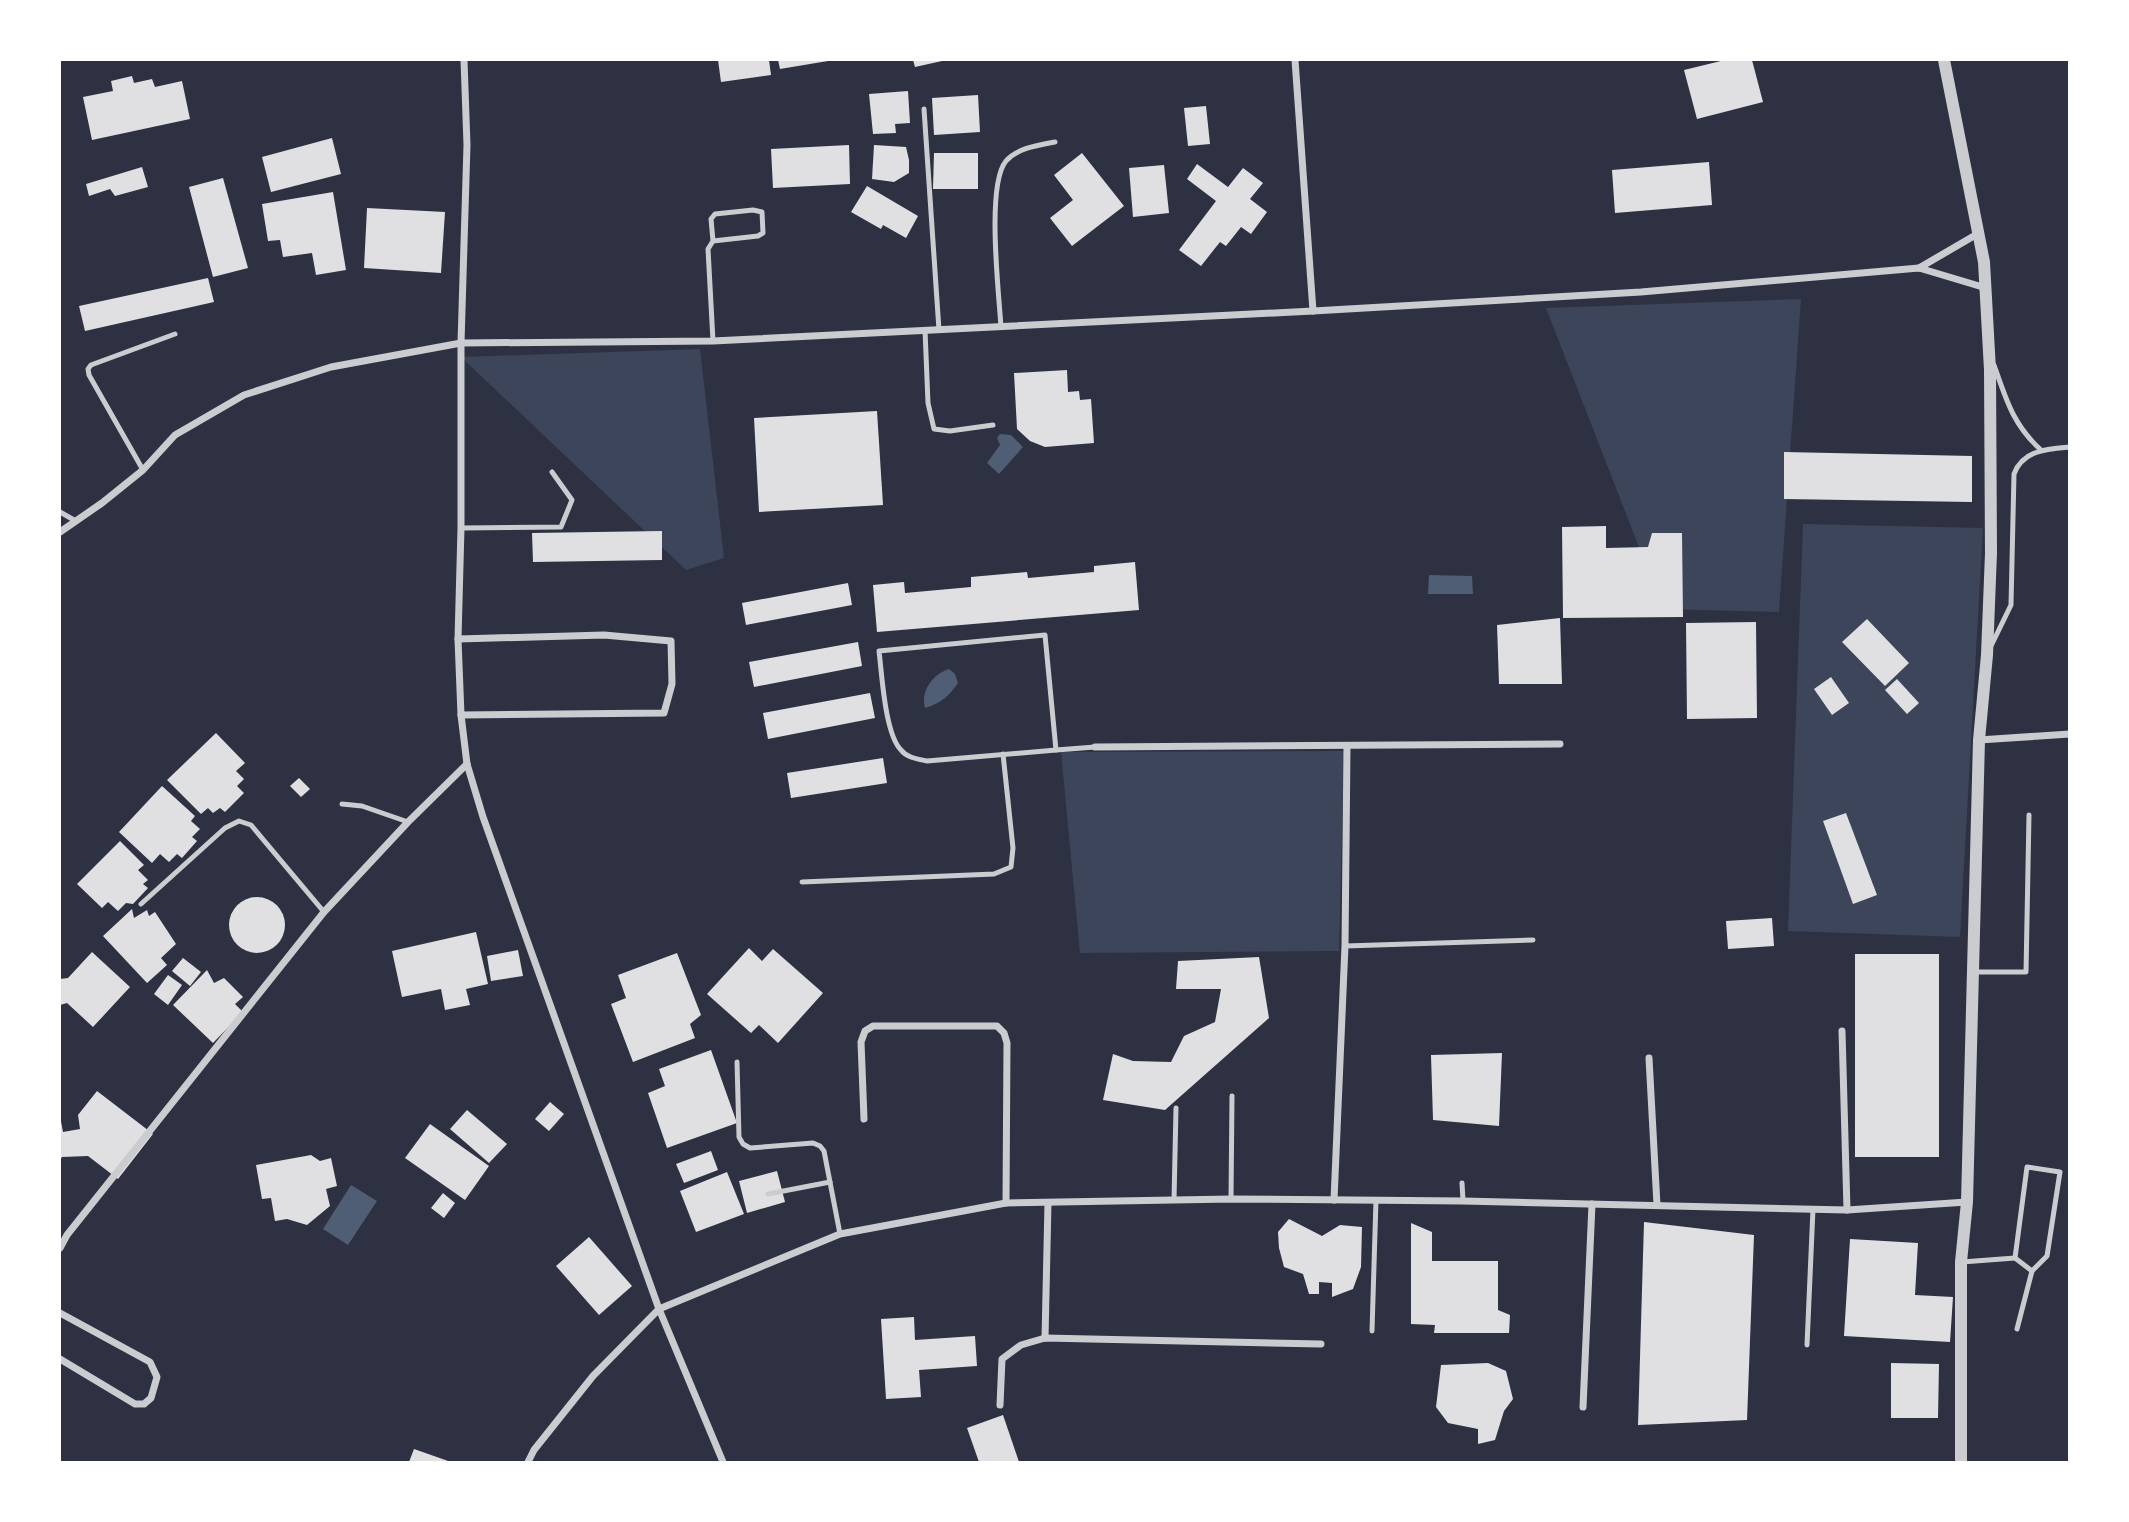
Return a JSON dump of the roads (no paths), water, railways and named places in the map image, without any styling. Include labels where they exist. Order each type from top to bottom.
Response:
[{"type":"street","points":[[464,60],[467,145],[461,343],[458,639],[461,715],[467,764],[492,843],[659,1310],[723,1462]]},
{"type":"street","points":[[1296,60],[1313,311]]},
{"type":"street","points":[[1944,60],[1979,233],[1986,288],[1989,355],[1991,553],[1987,655],[1979,740],[1967,1202],[1961,1262],[1961,1462]]},
{"type":"street","points":[[1919,268],[1979,233]]},
{"type":"street","points":[[60,532],[143,471],[174,435],[244,395],[331,367],[461,343],[713,341],[925,331],[1641,292],[1919,268],[1986,288]]},
{"type":"street","points":[[458,639],[604,635],[671,641],[672,684],[664,713],[461,715]]},
{"type":"street","points":[[1979,740],[2070,734]]},
{"type":"street","points":[[1095,747],[1560,744]]},
{"type":"street","points":[[1334,1200],[1345,946],[1347,747]]},
{"type":"street","points":[[60,1248],[67,1234],[324,912],[408,822],[467,764]]},
{"type":"street","points":[[864,1119],[861,1042],[865,1031],[873,1026],[997,1026],[1004,1032],[1007,1042],[1006,1203]]},
{"type":"street","points":[[1842,1031],[1847,1210]]},
{"type":"street","points":[[1649,1058],[1657,1205]]},
{"type":"street","points":[[528,1462],[534,1450],[593,1376],[659,1310],[840,1234],[1006,1203],[1231,1199],[1376,1200],[1847,1210],[1967,1202]]},
{"type":"street","points":[[1045,1338],[1048,1203]]},
{"type":"street","points":[[1583,1407],[1592,1204]]},
{"type":"street","points":[[60,1313],[150,1362],[157,1377],[150,1398],[144,1404],[135,1404],[60,1359]]},
{"type":"street","points":[[1000,1405],[1002,1359],[1021,1345],[1045,1338],[1321,1344]]},
{"type":"lane","points":[[924,109],[939,330]]},
{"type":"lane","points":[[1001,327],[994,223],[1000,172],[1006,160],[1030,146],[1055,142]]},
{"type":"lane","points":[[713,241],[758,236],[763,233],[762,212],[753,210],[715,214],[711,219],[713,241],[708,249],[713,341]]},
{"type":"lane","points":[[925,331],[928,403],[934,429],[950,431],[993,425]]},
{"type":"lane","points":[[143,471],[88,369],[91,365],[175,334]]},
{"type":"lane","points":[[1989,355],[2014,419],[2026,436],[2041,450]]},
{"type":"lane","points":[[1987,655],[2011,606],[2014,474],[2020,462],[2041,450],[2070,447]]},
{"type":"lane","points":[[461,528],[561,527],[572,500],[552,472]]},
{"type":"lane","points":[[60,512],[74,520]]},
{"type":"lane","points":[[1056,750],[1045,635],[879,651],[890,730],[900,750],[910,757],[926,761],[1095,747]]},
{"type":"lane","points":[[802,882],[993,874],[1011,867],[1013,848],[1003,754]]},
{"type":"lane","points":[[342,804],[362,806],[408,822]]},
{"type":"lane","points":[[1974,972],[2026,972],[2029,815]]},
{"type":"lane","points":[[141,904],[225,828],[239,821],[251,825],[324,912]]},
{"type":"lane","points":[[1345,946],[1534,940]]},
{"type":"lane","points":[[737,1062],[739,1137],[743,1144],[750,1148],[813,1143],[820,1146],[824,1151],[840,1234]]},
{"type":"lane","points":[[1231,1199],[1232,1096]]},
{"type":"lane","points":[[1174,1200],[1176,1108]]},
{"type":"lane","points":[[2015,1258],[2027,1167],[2060,1172],[2047,1256],[2032,1270],[2017,1329]]},
{"type":"lane","points":[[768,1194],[830,1182]]},
{"type":"lane","points":[[1462,1183],[1463,1201]]},
{"type":"lane","points":[[1372,1331],[1376,1200]]},
{"type":"lane","points":[[1807,1345],[1813,1209]]},
{"type":"lane","points":[[1961,1262],[2015,1258],[2032,1270]]}]
